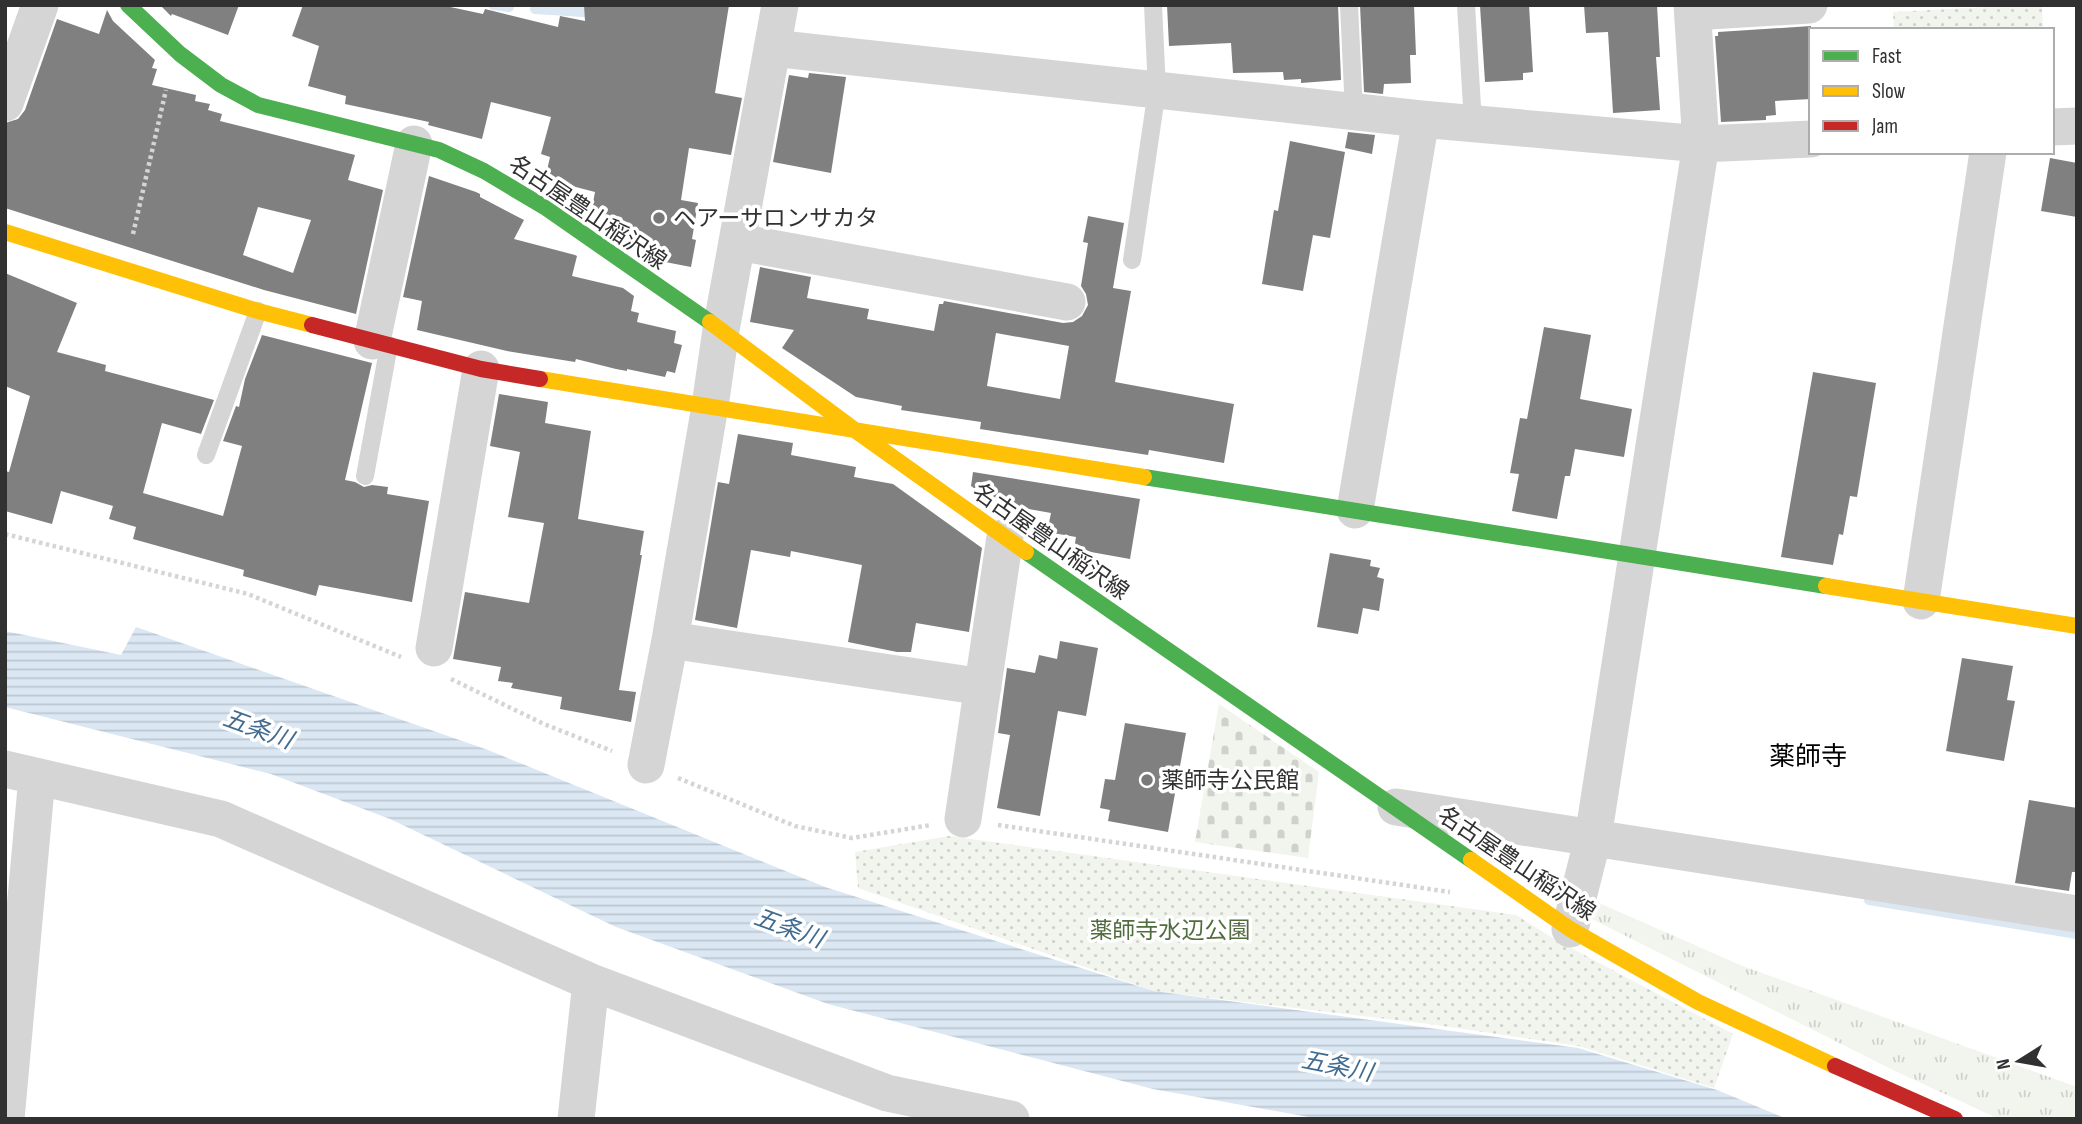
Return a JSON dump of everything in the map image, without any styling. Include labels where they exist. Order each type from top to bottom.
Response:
[{"type":"main road","name":"名古屋豊山稲沢線","points":[[128,5],[180,54],[221,85],[258,105],[439,150],[484,171],[536,202],[721,330],[856,431],[1005,537],[1570,929],[1698,1002],[1955,1119]]},
{"type":"main road","points":[[5,232],[258,312],[481,369],[2077,626]]},
{"type":"street","points":[[5,103],[40,5]]},
{"type":"street","points":[[646,765],[780,5]]},
{"type":"street","points":[[1570,929],[1593,838],[1701,144],[1693,8],[1809,5]]},
{"type":"street","points":[[772,48],[1473,124],[1701,144],[1809,139]]},
{"type":"street","points":[[1355,510],[1421,119]]},
{"type":"street","points":[[2054,127],[2077,126]]},
{"type":"street","points":[[381,343],[414,144]]},
{"type":"street","points":[[1921,601],[1988,154]]},
{"type":"street","points":[[738,242],[1067,302]]},
{"type":"street","points":[[430,662],[481,369]]},
{"type":"street","points":[[963,820],[1005,537]]},
{"type":"street","points":[[670,640],[983,687]]},
{"type":"street","points":[[6,1119],[21,773],[221,819],[592,982],[887,1093],[1011,1119]]},
{"type":"street","points":[[1396,807],[2077,915]]},
{"type":"street","points":[[576,1119],[592,982]]},
{"type":"lane","points":[[1132,260],[1157,90],[1153,5]]},
{"type":"lane","points":[[1349,5],[1354,112]]},
{"type":"lane","points":[[1466,5],[1473,124]]},
{"type":"lane","points":[[206,455],[258,312]]},
{"type":"lane","points":[[365,476],[381,343]]},
{"type":"path","points":[[125,269],[169,76],[180,54]]},
{"type":"path","points":[[5,534],[247,594],[430,662],[544,724],[795,826],[852,838],[963,820],[1451,892]]},
{"type":"green space","points":[[2042,5],[2043,28],[1894,28],[1893,12]]},
{"type":"green space","points":[[1219,704],[1319,772],[1308,858],[1195,842]]},
{"type":"green space","name":"薬師寺水辺公園","points":[[949,836],[1516,915],[1556,940],[1733,1034],[1714,1088],[1579,1046],[1429,1024],[1154,991],[858,888],[855,852]]},
{"type":"green space","points":[[1590,899],[1740,965],[2077,1087],[2077,1119],[1999,1119],[1895,1071],[1588,917]]},
{"type":"water","name":"五条川","points":[[136,627],[488,750],[825,887],[1154,991],[1578,1048],[1717,1090],[1787,1119],[1320,1119],[1153,1089],[828,1004],[616,927],[390,819],[271,774],[5,707],[5,631],[121,655]]},
{"type":"building","points":[[160,5],[239,5],[228,35],[172,14],[171,16]]},
{"type":"building","points":[[303,5],[441,5],[483,14],[485,9],[558,27],[560,16],[585,21],[584,5],[729,5],[715,93],[742,98],[731,155],[689,148],[681,200],[698,203],[691,267],[660,261],[636,244],[638,236],[619,233],[591,213],[595,192],[545,179],[550,157],[541,154],[551,117],[491,102],[482,139],[428,125],[429,122],[345,104],[346,96],[308,86],[319,46],[292,36]]},
{"type":"building","points":[[1167,5],[1338,5],[1341,80],[1301,83],[1301,79],[1284,80],[1283,72],[1233,73],[1231,43],[1169,46]]},
{"type":"building","points":[[1360,5],[1414,5],[1416,55],[1410,55],[1411,83],[1384,84],[1383,94],[1364,92]]},
{"type":"building","points":[[1529,5],[1533,72],[1523,73],[1523,80],[1485,82],[1480,6]]},
{"type":"building","points":[[1584,5],[1657,5],[1660,57],[1656,57],[1660,110],[1613,113],[1608,32],[1586,33]]},
{"type":"building","points":[[107,10],[113,21],[155,60],[152,68],[157,69],[152,85],[196,95],[195,101],[210,104],[208,110],[222,114],[220,121],[355,155],[348,180],[383,190],[356,314],[264,290],[5,208],[5,123],[18,119],[25,110],[57,19],[99,34]],"holes":[[[258,207],[311,220],[293,273],[243,255]]]},
{"type":"building","points":[[1811,26],[1809,99],[1775,101],[1776,115],[1766,116],[1766,120],[1721,122],[1715,36],[1718,36],[1718,32]]},
{"type":"building","points":[[809,73],[846,77],[831,173],[773,162],[789,75],[808,78]]},
{"type":"building","points":[[1348,132],[1375,135],[1372,154],[1345,148]]},
{"type":"building","points":[[1290,141],[1345,152],[1330,238],[1313,235],[1303,291],[1262,284],[1274,210],[1278,211]]},
{"type":"building","points":[[2050,158],[2077,163],[2077,217],[2041,211]]},
{"type":"building","points":[[429,176],[476,192],[480,197],[524,220],[514,239],[577,256],[572,276],[623,288],[634,296],[631,311],[639,313],[637,322],[676,331],[674,343],[682,345],[675,373],[667,371],[665,377],[576,359],[575,362],[507,351],[417,330],[422,301],[403,297]]},
{"type":"building","points":[[1088,216],[1124,223],[1113,288],[1131,291],[1115,382],[1234,404],[1224,463],[1149,450],[1148,455],[980,429],[981,422],[901,410],[902,406],[856,397],[782,348],[794,330],[750,322],[760,267],[811,277],[807,298],[869,309],[867,319],[934,331],[939,304],[944,301],[1063,323],[1073,322],[1082,316],[1088,305],[1081,286],[1088,243],[1083,242]],"holes":[[[996,333],[1069,346],[1060,399],[987,386]]]},
{"type":"building","points":[[5,273],[77,303],[57,352],[106,365],[105,371],[214,400],[201,434],[162,423],[143,493],[223,516],[242,446],[223,441],[236,406],[239,407],[245,379],[262,335],[372,363],[345,480],[364,487],[388,487],[387,494],[429,501],[412,602],[319,585],[316,596],[243,576],[244,570],[133,539],[136,527],[109,519],[113,506],[61,491],[52,524],[5,511],[5,471],[9,472],[30,396],[5,386]]},
{"type":"building","points":[[1544,327],[1591,335],[1580,399],[1632,409],[1624,457],[1575,449],[1570,476],[1565,476],[1557,519],[1512,511],[1519,474],[1510,473],[1520,418],[1527,419]]},
{"type":"building","points":[[1813,372],[1876,383],[1857,497],[1850,496],[1843,535],[1839,534],[1833,565],[1781,557]]},
{"type":"building","points":[[499,394],[548,402],[545,423],[591,431],[578,519],[644,531],[619,690],[636,692],[631,722],[560,709],[562,697],[511,688],[513,683],[498,681],[501,667],[453,659],[465,592],[529,603],[544,523],[508,517],[520,452],[490,446]]},
{"type":"building","points":[[738,434],[793,443],[791,455],[856,467],[854,477],[893,484],[982,548],[969,632],[916,623],[911,652],[897,652],[848,642],[862,565],[791,551],[790,557],[751,550],[737,628],[695,620],[718,482],[729,484]]},
{"type":"building","points":[[973,472],[1140,499],[1130,559],[1074,549],[1076,537],[1047,532],[1051,513],[995,503],[971,486]]},
{"type":"building","points":[[1330,553],[1371,560],[1370,566],[1380,568],[1377,577],[1384,579],[1379,611],[1363,608],[1358,634],[1317,627]]},
{"type":"building","points":[[1060,641],[1098,648],[1086,716],[1058,711],[1040,816],[997,808],[1010,735],[998,733],[1007,668],[1035,673],[1039,655],[1057,659]]},
{"type":"building","points":[[1962,658],[2013,666],[2007,700],[2015,701],[2004,761],[1946,751]]},
{"type":"building","points":[[1125,723],[1186,733],[1168,832],[1108,821],[1110,810],[1100,808],[1105,779],[1115,780]]},
{"type":"building","points":[[2029,800],[2077,808],[2077,872],[2072,872],[2069,891],[2015,883]]},
{"type":"waterway","points":[[493,5],[509,7]]},
{"type":"waterway","points":[[535,9],[599,13]]},
{"type":"waterway","points":[[1869,900],[2077,934]]},
{"type":"traffic: fast","points":[[128,5],[180,54],[221,85],[258,105],[439,150],[484,171],[546,208],[710,322]]},
{"type":"traffic: fast","points":[[1144,477],[1826,586]]},
{"type":"traffic: fast","points":[[1026,552],[1471,860]]},
{"type":"traffic: slow","points":[[5,232],[258,311],[312,325]]},
{"type":"traffic: slow","points":[[710,322],[856,431],[1026,552]]},
{"type":"traffic: slow","points":[[540,379],[1144,477]]},
{"type":"traffic: slow","points":[[1826,586],[2077,626]]},
{"type":"traffic: slow","points":[[1471,860],[1570,929],[1698,1002],[1835,1066]]},
{"type":"traffic: jam","points":[[312,325],[481,369],[540,379]]},
{"type":"traffic: jam","points":[[1835,1066],[1955,1119]]},
{"type":"place","name":"ヘアーサロンサカタ","points":[[659,218]]},
{"type":"place","name":"薬師寺公民館","points":[[1147,780]]},
{"type":"district","name":"薬師寺","points":[[1808,756]]}]
